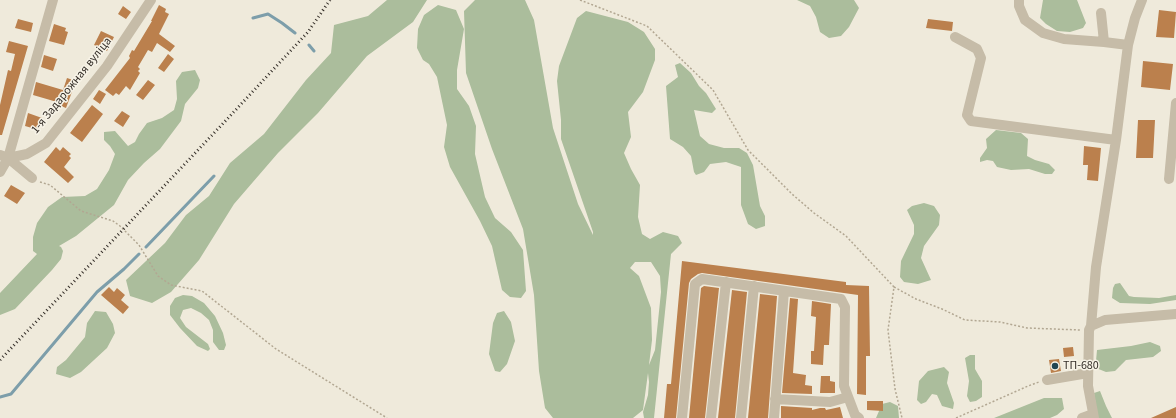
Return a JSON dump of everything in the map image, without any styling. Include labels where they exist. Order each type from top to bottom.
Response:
[{"type":"street","points":[[0,172],[53,0]]},
{"type":"street","name":"1-я Задарожная вуліца","points":[[4,156],[27,154],[46,143],[107,66],[151,0]]},
{"type":"street","points":[[1019,0],[1019,6],[1025,20],[1043,33],[1064,39],[1128,45]]},
{"type":"street","points":[[1082,418],[1094,416],[1088,386],[1088,373],[1090,328],[1096,267],[1116,140],[1128,45],[1135,18],[1142,0]]},
{"type":"street","points":[[1101,13],[1104,42]]},
{"type":"street","points":[[955,37],[977,49],[981,58],[967,115],[971,121],[1116,140]]},
{"type":"street","points":[[1169,179],[1176,103]]},
{"type":"street","points":[[4,156],[32,178]]},
{"type":"street","points":[[682,418],[695,284],[702,279],[841,299],[845,307],[844,386],[855,415],[859,418]]},
{"type":"street","points":[[711,418],[726,282]]},
{"type":"street","points":[[741,418],[754,286]]},
{"type":"street","points":[[774,418],[784,291]]},
{"type":"street","points":[[1090,328],[1105,320],[1176,314]]},
{"type":"street","points":[[1047,380],[1088,373]]},
{"type":"street","points":[[775,399],[830,402],[848,397]]},
{"type":"path","points":[[580,0],[647,26],[713,90],[748,150],[792,194],[814,213],[846,236],[894,287],[916,299],[942,308],[965,320],[1000,322],[1027,328],[1090,328]]},
{"type":"path","points":[[32,178],[36,181],[50,185],[81,211],[113,221],[120,226],[139,245],[158,276],[171,285],[202,291],[276,349],[387,418]]},
{"type":"path","points":[[894,287],[888,330],[895,389],[902,418]]},
{"type":"path","points":[[956,418],[1028,386],[1047,380]]},
{"type":"green space","points":[[387,0],[427,0],[413,22],[367,56],[318,113],[278,153],[234,204],[199,260],[171,292],[152,303],[130,296],[126,280],[165,243],[186,215],[209,196],[230,163],[264,134],[306,80],[331,53],[334,25],[368,16]]},
{"type":"green space","points":[[475,0],[525,0],[534,20],[553,128],[578,204],[593,235],[561,139],[561,120],[557,81],[559,66],[577,18],[586,11],[628,22],[644,32],[655,49],[655,60],[643,92],[628,112],[631,137],[624,153],[640,185],[638,217],[642,234],[650,239],[663,232],[678,236],[682,243],[671,254],[654,418],[644,418],[643,412],[648,395],[648,373],[643,410],[633,418],[553,418],[545,408],[539,371],[534,295],[523,229],[492,149],[466,73],[464,11]],"holes":[[[635,262],[651,262],[660,276],[661,292],[655,350],[649,365],[652,340],[651,308],[639,276],[630,268]]]},
{"type":"green space","points":[[797,0],[854,0],[859,8],[849,27],[841,36],[829,38],[820,32],[816,17],[810,6]]},
{"type":"green space","points":[[1043,0],[1077,0],[1086,23],[1083,28],[1070,32],[1057,31],[1046,24],[1040,18]]},
{"type":"green space","points":[[438,5],[456,10],[464,29],[457,70],[457,89],[469,106],[476,126],[475,154],[485,197],[495,218],[511,232],[523,250],[526,291],[521,298],[510,297],[502,290],[492,246],[450,167],[444,147],[447,125],[437,77],[429,64],[423,60],[417,48],[418,29],[424,15]]},
{"type":"green space","points":[[680,63],[691,73],[716,109],[712,113],[694,110],[700,136],[709,144],[724,148],[739,148],[747,153],[753,165],[760,206],[765,216],[765,226],[756,229],[748,224],[741,205],[741,167],[726,162],[710,164],[704,172],[696,175],[691,156],[683,147],[670,139],[666,86],[678,77],[675,65]]},
{"type":"green space","points":[[195,70],[200,80],[198,88],[185,104],[181,121],[160,149],[128,180],[114,205],[76,236],[59,246],[63,251],[61,259],[15,309],[0,315],[0,293],[37,254],[33,251],[33,237],[37,223],[48,207],[62,197],[85,196],[97,189],[109,170],[115,154],[104,140],[104,132],[115,131],[128,146],[135,142],[147,123],[162,118],[174,110],[177,99],[176,81],[182,72]]},
{"type":"green space","points":[[996,130],[1021,133],[1028,139],[1027,156],[1049,164],[1055,170],[1052,174],[1045,174],[1029,169],[1011,170],[997,167],[993,161],[987,160],[980,162],[980,158],[987,148],[986,139]]},
{"type":"green space","points":[[924,203],[934,206],[940,215],[939,225],[924,246],[921,258],[931,280],[918,284],[904,282],[900,277],[901,261],[914,234],[914,225],[907,210],[912,206]]},
{"type":"green space","points":[[1120,283],[1129,296],[1159,298],[1176,295],[1176,300],[1150,304],[1120,303],[1112,298],[1115,284]]},
{"type":"green space","points":[[183,295],[192,296],[204,303],[215,316],[223,333],[226,345],[224,350],[219,350],[213,342],[213,330],[209,320],[201,313],[191,308],[183,310],[180,318],[186,327],[208,344],[210,349],[208,351],[197,346],[170,315],[170,306],[175,298]]},
{"type":"green space","points":[[95,311],[106,312],[113,324],[115,333],[107,348],[81,372],[70,378],[56,374],[57,367],[66,360],[85,337],[87,323]]},
{"type":"green space","points":[[504,311],[511,322],[515,341],[507,364],[500,372],[495,371],[489,354],[493,323],[497,313]]},
{"type":"green space","points":[[1150,342],[1160,346],[1161,351],[1153,357],[1126,360],[1115,371],[1106,372],[1096,368],[1097,350]]},
{"type":"green space","points":[[970,355],[975,355],[975,369],[982,381],[982,397],[976,401],[970,402],[967,396],[969,381],[965,358]]},
{"type":"green space","points":[[944,367],[949,372],[947,383],[954,403],[953,409],[942,406],[937,395],[932,394],[926,402],[921,404],[917,400],[919,381],[928,371]]},
{"type":"green space","points":[[1100,391],[1112,418],[1098,418],[1094,393]]},
{"type":"green space","points":[[1044,398],[1062,398],[1064,409],[1057,415],[1050,418],[994,418]]},
{"type":"green space","points":[[890,402],[898,406],[899,418],[876,418],[882,404]]},
{"type":"building","points":[[159,5],[166,9],[165,12],[169,14],[159,34],[175,46],[170,52],[157,43],[152,52],[148,50],[138,67],[140,69],[138,71],[140,73],[130,90],[126,86],[119,95],[116,93],[113,96],[105,90],[130,58],[129,56],[132,50],[134,51],[152,21]]},
{"type":"building","points":[[123,6],[131,12],[126,19],[118,14]]},
{"type":"building","points":[[1159,10],[1176,12],[1174,38],[1156,37]]},
{"type":"building","points":[[18,19],[33,23],[31,32],[15,28]]},
{"type":"building","points":[[928,19],[953,22],[952,31],[926,28]]},
{"type":"building","points":[[54,24],[66,28],[65,31],[68,32],[64,45],[49,41]]},
{"type":"building","points":[[101,31],[114,37],[107,51],[94,45]]},
{"type":"building","points":[[9,41],[28,46],[2,135],[0,135],[0,105],[8,70],[11,71],[15,54],[6,52]]},
{"type":"building","points":[[168,54],[174,59],[164,72],[158,68]]},
{"type":"building","points":[[44,55],[57,59],[53,71],[41,67]]},
{"type":"building","points":[[1143,61],[1173,64],[1170,90],[1141,87]]},
{"type":"building","points":[[67,78],[76,81],[66,108],[56,104],[57,102],[33,95],[36,82],[63,90]]},
{"type":"building","points":[[148,80],[155,85],[143,100],[136,95]]},
{"type":"building","points":[[99,90],[106,94],[100,104],[93,99]]},
{"type":"building","points":[[92,105],[103,114],[82,142],[70,133]]},
{"type":"building","points":[[122,111],[130,116],[123,127],[114,121]]},
{"type":"building","points":[[28,113],[42,118],[39,130],[25,126]]},
{"type":"building","points":[[1138,120],[1155,120],[1153,158],[1136,158]]},
{"type":"building","points":[[1084,146],[1101,148],[1098,181],[1087,180],[1088,165],[1083,165]]},
{"type":"building","points":[[56,147],[60,151],[63,147],[71,154],[69,156],[71,158],[64,167],[74,177],[68,183],[44,162]]},
{"type":"building","points":[[11,185],[25,193],[17,204],[4,196]]},
{"type":"building","points":[[682,261],[846,282],[846,285],[869,286],[870,356],[866,356],[866,395],[857,394],[858,295],[702,273],[691,279],[689,283],[676,418],[664,418],[667,384],[671,384]]},
{"type":"building","points":[[704,286],[719,288],[705,418],[689,418],[701,288]]},
{"type":"building","points":[[109,287],[114,292],[117,288],[125,295],[121,300],[129,307],[123,314],[101,295]]},
{"type":"building","points":[[732,290],[747,292],[735,418],[718,418]]},
{"type":"building","points":[[760,294],[777,296],[768,418],[748,418]]},
{"type":"building","points":[[790,298],[798,299],[793,373],[806,375],[805,385],[812,386],[812,394],[782,393]]},
{"type":"building","points":[[812,301],[831,304],[829,345],[824,345],[823,365],[811,364],[811,351],[814,351],[816,317],[811,316]]},
{"type":"building","points":[[1073,347],[1074,356],[1064,357],[1063,348]]},
{"type":"building","name":"ТП-680","points":[[1059,359],[1061,371],[1051,373],[1049,360]]},
{"type":"building","points":[[821,376],[830,376],[830,381],[835,382],[835,393],[820,393]]},
{"type":"building","points":[[867,401],[883,401],[883,411],[867,410]]},
{"type":"building","points":[[781,406],[812,408],[812,410],[825,408],[826,410],[840,407],[843,418],[781,418]]},
{"type":"building","points":[[1176,407],[1176,418],[1151,418]]},
{"type":"waterway","points":[[253,18],[268,14],[295,33]]},
{"type":"waterway","points":[[309,45],[314,51]]},
{"type":"waterway","points":[[146,247],[214,176]]},
{"type":"waterway","points":[[0,397],[11,394],[97,292],[139,254]]},
{"type":"railway","points":[[0,360],[308,32],[330,0]]},
{"type":"place","name":"ТП-680","points":[[1055,366]]}]
